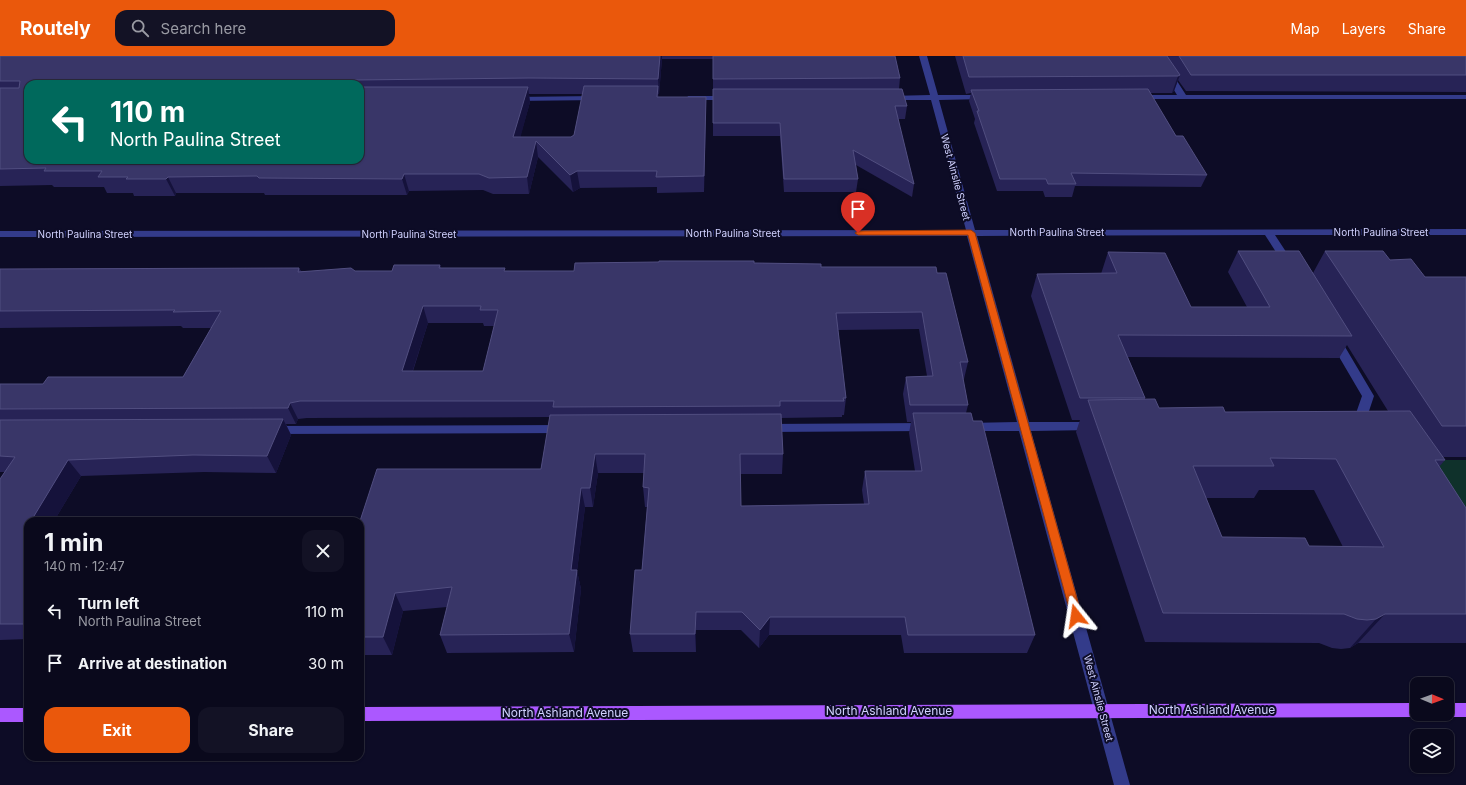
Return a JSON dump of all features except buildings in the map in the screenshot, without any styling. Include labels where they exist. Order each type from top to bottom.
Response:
[{"type":"main road","name":"North Ashland Avenue","points":[[364,714],[1410,710]]},
{"type":"main road","points":[[1454,710],[1466,710]]},
{"type":"main road","points":[[0,715],[24,715]]},
{"type":"street","name":"West Ainslie Street","points":[[922,56],[1122,785]]},
{"type":"street","points":[[1157,56],[1183,97]]},
{"type":"street","points":[[883,98],[997,97]]},
{"type":"street","points":[[1129,97],[1466,97]]},
{"type":"street","points":[[501,99],[603,98]]},
{"type":"street","points":[[682,98],[736,98]]},
{"type":"street","points":[[1268,232],[1294,272]]},
{"type":"street","name":"North Paulina Street","points":[[0,234],[1466,232]]},
{"type":"street","points":[[1330,331],[1368,396],[1359,423],[1343,423]]},
{"type":"street","points":[[953,427],[1104,426]]},
{"type":"street","points":[[755,428],[937,427]]},
{"type":"street","points":[[262,430],[580,428]]},
{"type":"green space","points":[[1410,460],[1466,460],[1466,552]]},
{"type":"route","points":[[858,233],[971,233],[1076,616]]}]
